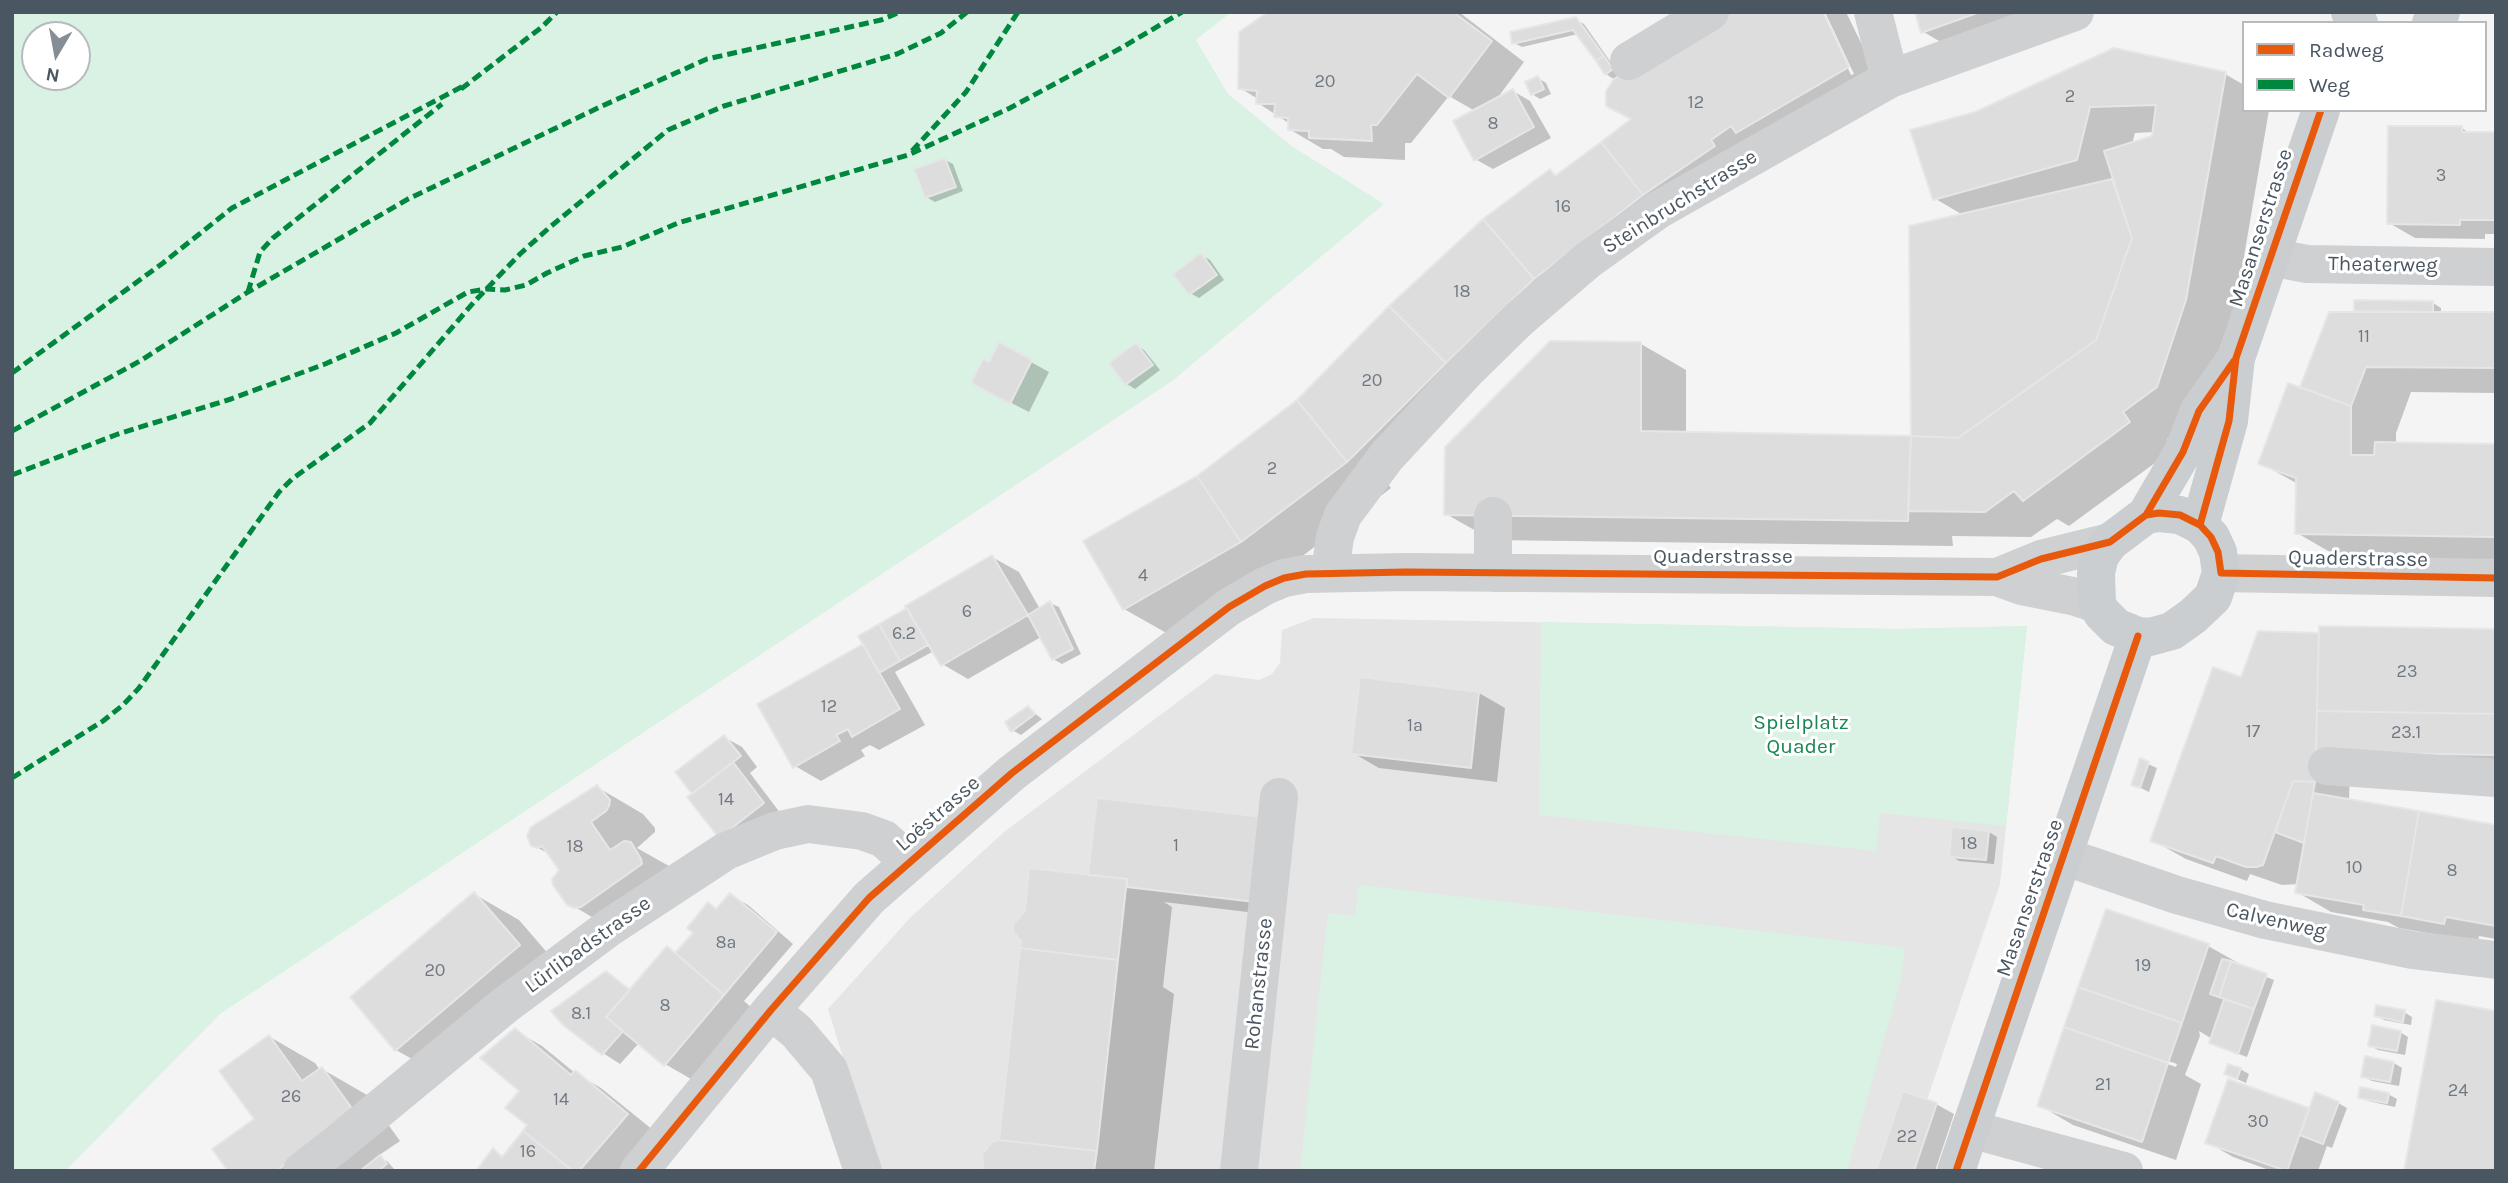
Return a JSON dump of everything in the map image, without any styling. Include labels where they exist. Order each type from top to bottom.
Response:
[{"type":"main road","name":"Masanserstrasse","points":[[2200,525],[2229,421],[2236,358],[2320,112]]},
{"type":"main road","name":"Masanserstrasse","points":[[2146,515],[2183,452],[2199,411],[2236,358]]},
{"type":"main road","points":[[2146,515],[2180,515],[2200,525],[2211,537],[2218,552],[2221,573],[2213,597],[2172,631],[2150,637],[2138,636],[2116,627],[2097,604],[2096,573],[2100,556],[2110,542],[2146,515]]},
{"type":"main road","name":"Masanserstrasse","points":[[1956,1171],[2138,636]]},
{"type":"street","points":[[1629,61],[1710,12]]},
{"type":"street","points":[[1873,12],[1890,79]]},
{"type":"street","name":"Steinbruchstrasse","points":[[1330,573],[1335,537],[1343,515],[1387,456],[1465,372],[1519,319],[1588,260],[1658,210],[1890,79],[2075,12]]},
{"type":"street","name":"Theaterweg","points":[[2270,257],[2308,264],[2496,267]]},
{"type":"street","points":[[1493,516],[1493,573]]},
{"type":"street","name":"Quaderstrasse","points":[[1997,577],[2041,559],[2110,542]]},
{"type":"street","name":"Quaderstrasse","points":[[1330,573],[1997,577],[2022,586],[2097,604]]},
{"type":"street","name":"Loëstrasse","points":[[639,1171],[771,1010],[869,898],[909,862],[1012,773],[1229,607],[1284,578],[1330,573]]},
{"type":"street","name":"Quaderstrasse","points":[[2221,573],[2496,578]]},
{"type":"street","points":[[2328,766],[2496,778]]},
{"type":"street","name":"Rohanstrasse","points":[[1239,1171],[1279,796]]},
{"type":"street","name":"Lürlibadstrasse","points":[[302,1171],[504,1006],[610,927],[726,851],[775,831],[807,824],[862,831],[884,839],[909,862]]},
{"type":"street","name":"Calvenweg","points":[[2063,856],[2177,895],[2265,920],[2412,950],[2496,960]]},
{"type":"street","points":[[771,1010],[797,1032],[829,1070],[863,1171]]},
{"type":"street","points":[[1970,1129],[2124,1171]]},
{"type":"shaded area","points":[[1314,618],[1898,629],[2027,626],[2000,884],[1903,1171],[878,1171],[828,1009],[910,918],[1004,832],[1215,674],[1259,680],[1272,674],[1280,663],[1282,630]]},
{"type":"green space","points":[[12,12],[1231,12],[1196,40],[1228,94],[1293,147],[1384,204],[1172,381],[220,1014],[65,1171],[12,1171]]},
{"type":"green space","name":"Spielplatz Quader","points":[[1541,622],[1898,629],[2027,626],[2006,826],[1880,813],[1876,851],[1539,815]]},
{"type":"green space","points":[[1359,885],[1905,948],[1901,979],[1847,1171],[1300,1171],[1328,913],[1355,916]]},
{"type":"building","points":[[1268,12],[1453,12],[1492,41],[1449,98],[1417,74],[1377,125],[1371,125],[1372,141],[1309,138],[1309,131],[1288,130],[1288,118],[1274,117],[1275,104],[1256,104],[1257,91],[1238,89],[1239,32]]},
{"type":"building","points":[[1724,12],[1823,12],[1849,67],[1736,133],[1731,126],[1711,140],[1715,146],[1643,195],[1601,142],[1631,119],[1606,106],[1606,91],[1614,79]]},
{"type":"building","points":[[1915,12],[1980,12],[1921,33]]},
{"type":"building","points":[[1576,17],[1604,56],[1596,61],[1573,30],[1512,44],[1510,32]]},
{"type":"building","points":[[2114,48],[2226,72],[2186,300],[2157,387],[2123,412],[2130,422],[2023,501],[2014,491],[1985,512],[1908,511],[1911,436],[1958,438],[2096,340],[2132,238],[2104,151],[2152,136],[2156,105],[2090,107],[2077,160],[1933,200],[1910,130],[1975,112]]},
{"type":"building","points":[[1604,56],[1613,69],[1605,75],[1596,61]]},
{"type":"building","points":[[1538,76],[1544,89],[1531,95],[1525,82]]},
{"type":"building","points":[[1513,89],[1534,127],[1474,161],[1453,121]]},
{"type":"building","points":[[2388,126],[2462,126],[2462,132],[2496,132],[2496,220],[2460,220],[2460,225],[2387,224]]},
{"type":"building","points":[[1601,142],[1643,195],[1534,279],[1483,219],[1550,169],[1555,176]]},
{"type":"building","points":[[945,158],[956,187],[925,198],[914,169]]},
{"type":"building","points":[[2112,179],[2132,238],[2096,340],[1958,438],[1911,436],[1909,226]]},
{"type":"building","points":[[1483,219],[1534,279],[1446,363],[1389,306]]},
{"type":"building","points":[[1201,253],[1217,275],[1189,295],[1173,274]]},
{"type":"building","points":[[2354,300],[2433,301],[2433,312],[2354,311]]},
{"type":"building","points":[[1389,306],[1446,363],[1347,462],[1297,400]]},
{"type":"building","points":[[2329,312],[2496,312],[2496,368],[2366,367],[2351,406],[2300,387]]},
{"type":"building","points":[[1550,341],[1641,342],[1641,431],[1911,436],[1908,521],[1444,515],[1445,447]]},
{"type":"building","points":[[999,342],[1032,360],[1010,404],[971,383],[983,359],[989,362]]},
{"type":"building","points":[[1136,343],[1153,365],[1125,385],[1109,363]]},
{"type":"building","points":[[2288,383],[2351,406],[2351,455],[2374,455],[2375,442],[2496,444],[2496,537],[2295,534],[2296,478],[2258,464]]},
{"type":"building","points":[[1297,400],[1347,462],[1241,542],[1197,476]]},
{"type":"building","points":[[1197,476],[1241,542],[1123,610],[1083,541]]},
{"type":"building","points":[[992,555],[1028,615],[941,666],[905,606]]},
{"type":"building","points":[[1050,601],[1073,649],[1052,660],[1028,615]]},
{"type":"building","points":[[907,608],[928,645],[900,661],[879,624]]},
{"type":"building","points":[[879,624],[900,661],[879,673],[858,636]]},
{"type":"building","points":[[2319,626],[2496,629],[2496,714],[2317,711]]},
{"type":"building","points":[[2258,631],[2319,633],[2315,782],[2293,781],[2263,865],[2246,867],[2216,856],[2213,863],[2150,841],[2213,667],[2241,677]]},
{"type":"building","points":[[863,644],[900,709],[852,737],[848,729],[836,735],[840,741],[793,768],[757,704]]},
{"type":"building","points":[[1360,677],[1479,692],[1471,768],[1351,754]]},
{"type":"building","points":[[1028,706],[1035,714],[1011,732],[1005,722]]},
{"type":"building","points":[[2317,711],[2496,714],[2496,755],[2316,752]]},
{"type":"building","points":[[724,735],[741,756],[692,794],[675,772]]},
{"type":"building","points":[[2140,758],[2149,762],[2140,788],[2131,785]]},
{"type":"building","points":[[733,762],[764,803],[719,838],[687,797]]},
{"type":"building","points":[[2293,781],[2315,782],[2304,843],[2275,832]]},
{"type":"building","points":[[597,785],[610,800],[606,811],[591,822],[610,850],[624,841],[631,842],[642,864],[581,907],[574,908],[567,905],[553,885],[552,879],[559,870],[542,846],[531,846],[527,836],[531,827]]},
{"type":"building","points":[[2313,793],[2419,811],[2401,916],[2363,910],[2364,905],[2295,893]]},
{"type":"building","points":[[1097,798],[1265,817],[1255,902],[1127,887],[1127,879],[1088,875]]},
{"type":"building","points":[[2419,811],[2496,825],[2496,926],[2446,917],[2444,924],[2401,916]]},
{"type":"building","points":[[1952,827],[1989,831],[1986,860],[1949,857]]},
{"type":"building","points":[[1029,868],[1127,879],[1118,960],[1020,948],[1021,941],[1013,932],[1013,924],[1025,911]]},
{"type":"building","points":[[474,892],[520,945],[395,1051],[350,997]]},
{"type":"building","points":[[730,893],[777,932],[724,995],[675,953],[693,933],[687,928],[708,902],[716,909]]},
{"type":"building","points":[[2106,909],[2209,944],[2182,1023],[2078,987]]},
{"type":"building","points":[[667,946],[724,995],[664,1066],[606,1017]]},
{"type":"building","points":[[1020,948],[1118,960],[1097,1151],[999,1140]]},
{"type":"building","points":[[2222,959],[2231,961],[2219,997],[2210,994]]},
{"type":"building","points":[[2231,961],[2267,974],[2254,1009],[2219,997]]},
{"type":"building","points":[[606,971],[630,990],[606,1017],[623,1031],[602,1055],[563,1025],[551,1011]]},
{"type":"building","points":[[2078,987],[2182,1023],[2168,1063],[2064,1027]]},
{"type":"building","points":[[2224,999],[2254,1009],[2238,1054],[2209,1043]]},
{"type":"building","points":[[2436,1000],[2496,1011],[2496,1171],[2404,1171]]},
{"type":"building","points":[[2376,1005],[2405,1010],[2403,1022],[2374,1016]]},
{"type":"building","points":[[2372,1025],[2401,1031],[2397,1051],[2368,1046]]},
{"type":"building","points":[[2064,1027],[2168,1063],[2142,1142],[2037,1106]]},
{"type":"building","points":[[515,1028],[571,1075],[575,1070],[628,1114],[579,1171],[573,1171],[523,1131],[527,1125],[505,1108],[519,1091],[480,1058]]},
{"type":"building","points":[[269,1035],[302,1081],[322,1067],[356,1114],[276,1171],[228,1171],[212,1149],[254,1119],[219,1071]]},
{"type":"building","points":[[2365,1056],[2394,1062],[2390,1082],[2361,1077]]},
{"type":"building","points":[[2228,1064],[2241,1068],[2237,1079],[2224,1074]]},
{"type":"building","points":[[2228,1079],[2309,1108],[2287,1171],[2205,1143]]},
{"type":"building","points":[[2360,1087],[2389,1093],[2387,1103],[2358,1098]]},
{"type":"building","points":[[1903,1091],[1937,1103],[1914,1171],[1876,1171]]},
{"type":"building","points":[[2315,1092],[2339,1102],[2323,1144],[2300,1135]]},
{"type":"building","points":[[523,1131],[573,1171],[476,1171],[493,1148],[502,1157]]},
{"type":"building","points":[[999,1140],[1097,1151],[1094,1171],[984,1171],[982,1155],[992,1142]]},
{"type":"building","points":[[380,1155],[387,1164],[378,1171],[360,1171]]},
{"type":"marked path","points":[[461,89],[542,27],[557,12]]},
{"type":"marked path","points":[[12,431],[140,361],[248,292],[408,199],[602,106],[707,59],[881,20],[900,12]]},
{"type":"marked path","points":[[12,778],[103,721],[123,705],[139,688],[279,492],[292,479],[370,423],[474,302],[520,254],[668,130],[724,106],[897,54],[941,33],[967,12]]},
{"type":"marked path","points":[[912,151],[966,92],[1018,12]]},
{"type":"marked path","points":[[12,475],[118,434],[231,399],[325,364],[396,333],[468,292],[505,290],[526,285],[584,256],[622,247],[678,223],[908,155],[1010,108],[1182,12]]},
{"type":"marked path","points":[[12,373],[163,263],[232,208],[467,84]]},
{"type":"marked path","points":[[248,292],[260,252],[273,238],[442,104]]},
{"type":"cycle path","points":[[2200,525],[2229,421],[2236,358],[2320,112]]},
{"type":"cycle path","points":[[2146,515],[2183,452],[2199,411],[2234,361]]},
{"type":"cycle path","points":[[639,1171],[771,1010],[869,898],[1012,773],[1229,607],[1284,578],[1306,574],[1406,572],[1997,577],[2041,559],[2110,542],[2146,515],[2159,513],[2180,515],[2200,525],[2211,537],[2218,552],[2221,573],[2496,578]]},
{"type":"cycle path","points":[[1956,1171],[2138,636]]}]
